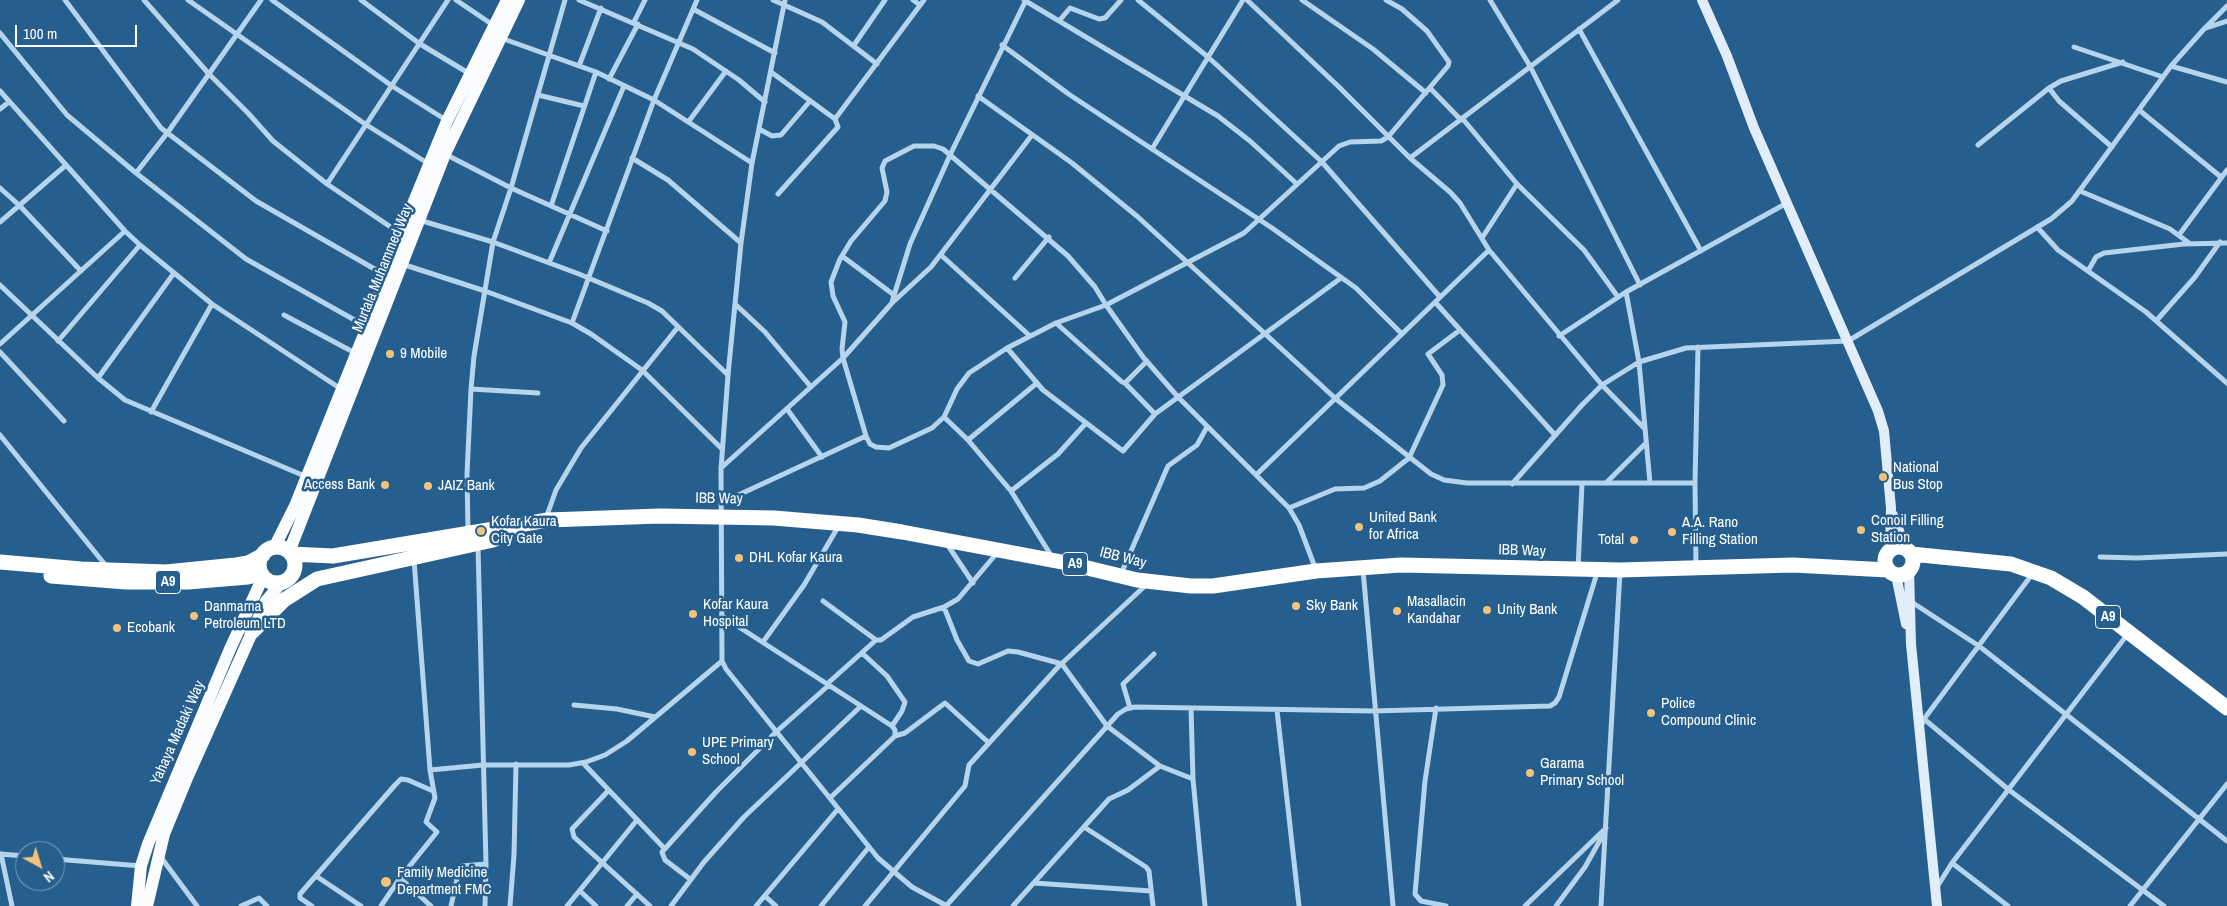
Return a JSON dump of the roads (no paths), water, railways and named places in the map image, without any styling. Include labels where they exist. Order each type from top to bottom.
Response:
[{"type":"highway","name":"IBB Way","points":[[279,552],[333,556],[473,538],[545,521],[722,510],[943,539],[1054,560],[1149,582],[1213,586],[1316,571],[1401,565],[1620,570],[1821,566],[1900,561]]},
{"type":"highway","points":[[252,632],[284,600],[317,579],[414,557],[473,538]]},
{"type":"highway","name":"A9","points":[[78,574],[110,570],[187,571],[236,566],[279,552]]},
{"type":"highway","points":[[262,576],[259,563],[279,552],[295,566],[293,572]]},
{"type":"highway","name":"IBB Way","points":[[293,572],[333,556]]},
{"type":"highway","name":"A9","points":[[1900,561],[1973,561],[2011,564],[2035,571],[2068,587],[2227,708]]},
{"type":"highway","name":"A9","points":[[0,562],[34,570]]},
{"type":"highway","name":"A9","points":[[0,571],[34,570],[78,574],[126,582],[188,582],[262,576],[270,582],[282,582],[290,577],[293,572]]},
{"type":"main road","name":"Murtala Muhammed Way","points":[[279,552],[287,524],[367,327],[385,275],[406,236],[419,220],[497,32],[507,0]]},
{"type":"main road","name":"Murtala Muhammed Way","points":[[279,552],[402,264],[406,236],[428,164],[470,75],[519,0]]},
{"type":"main road","name":"Yahaya Madaki Way","points":[[137,906],[141,866],[189,759],[262,576]]},
{"type":"main road","name":"Yahaya Madaki Way","points":[[189,759],[266,601],[282,582]]},
{"type":"main road","name":"Yahaya Madaki Way","points":[[147,906],[158,854],[182,775]]},
{"type":"street","points":[[65,0],[154,120],[256,201],[385,275]]},
{"type":"street","points":[[144,0],[209,74],[248,113],[272,141],[327,184],[406,236]]},
{"type":"street","points":[[188,0],[365,124],[428,164]]},
{"type":"street","points":[[136,173],[168,132],[261,0]]},
{"type":"street","points":[[272,0],[392,86],[447,121]]},
{"type":"street","points":[[361,0],[420,44],[470,75]]},
{"type":"street","points":[[327,184],[448,0]]},
{"type":"street","points":[[456,0],[497,32],[549,55],[596,72],[654,100],[690,121],[752,163]]},
{"type":"street","points":[[485,906],[486,864],[483,765],[473,538],[467,474],[471,389],[493,242],[511,188],[565,0]]},
{"type":"street","points":[[579,0],[693,48],[765,102]]},
{"type":"street","points":[[609,79],[645,0]]},
{"type":"street","points":[[572,323],[654,100],[697,0]]},
{"type":"street","points":[[773,0],[785,3],[822,22],[877,64]]},
{"type":"street","points":[[854,45],[885,0]]},
{"type":"street","points":[[835,119],[922,2],[913,0]]},
{"type":"street","points":[[892,303],[910,244],[951,153],[1025,0],[1224,121],[1250,141],[1297,184]]},
{"type":"street","points":[[1059,21],[1070,8],[1100,20],[1105,18],[1121,0]]},
{"type":"street","points":[[1138,0],[1208,57],[1321,161],[1438,300],[1460,330],[1555,435]]},
{"type":"street","points":[[1152,149],[1243,0]]},
{"type":"street","points":[[1247,0],[1338,86],[1410,158],[1450,192],[1460,203],[1489,250],[1559,336],[1602,385],[1645,429]]},
{"type":"street","points":[[1302,0],[1428,90],[1462,119],[1518,184],[1584,250],[1618,298]]},
{"type":"street","points":[[1316,571],[1308,546],[1289,508],[1178,397],[1147,361],[1106,305],[1090,281],[1068,256],[1049,237],[951,153],[934,146],[923,145],[904,150],[886,160],[882,168],[887,192],[885,201],[851,241],[842,256],[831,282],[833,296],[845,322],[843,358],[870,444],[876,447],[889,448],[932,428],[944,417],[962,381],[969,373],[1007,348],[1056,323],[1106,305],[1187,261],[1244,233],[1339,146],[1350,142],[1381,141],[1388,137],[1448,66],[1449,62],[1427,31],[1402,9],[1386,0]]},
{"type":"street","points":[[1490,0],[1530,66],[1640,285]]},
{"type":"street","points":[[1410,158],[1618,0]]},
{"type":"street","points":[[1702,0],[1727,56],[1754,128],[1878,411],[1884,431],[1890,508],[1900,561],[1922,724],[1936,906]]},
{"type":"street","points":[[785,3],[752,163],[741,243],[728,375],[721,469],[722,661],[726,670],[869,847],[912,887],[946,906],[1118,714],[1130,708],[1374,711],[1550,706],[1559,697],[1598,570]]},
{"type":"street","points":[[1512,484],[1602,385],[1639,362],[1672,350],[1698,347],[1848,341],[2061,211],[2080,190],[2171,66],[2227,6]]},
{"type":"street","points":[[579,66],[601,8]]},
{"type":"street","points":[[693,9],[775,52]]},
{"type":"street","points":[[2204,29],[2227,21]]},
{"type":"street","points":[[1580,29],[1701,251]]},
{"type":"street","points":[[0,33],[67,115],[136,173],[246,259],[367,327]]},
{"type":"street","points":[[1002,45],[1070,95],[1260,220],[1356,288],[1402,334]]},
{"type":"street","points":[[2074,46],[2164,77]]},
{"type":"street","points":[[1978,145],[2049,88],[2074,75],[2123,62]]},
{"type":"street","points":[[2171,66],[2227,82]]},
{"type":"street","points":[[690,121],[726,71]]},
{"type":"street","points":[[551,206],[596,72]]},
{"type":"street","points":[[771,72],[835,119],[838,128],[778,194]]},
{"type":"street","points":[[549,263],[571,216],[624,86]]},
{"type":"street","points":[[2049,88],[2059,101],[2112,147]]},
{"type":"street","points":[[0,92],[125,231],[140,245],[212,304],[341,388]]},
{"type":"street","points":[[538,94],[584,106]]},
{"type":"street","points":[[978,96],[1072,163],[1138,217],[1336,399],[1431,474],[1444,480],[1467,483],[1695,483]]},
{"type":"street","points":[[759,129],[772,136],[781,135],[810,100]]},
{"type":"street","points":[[0,109],[9,102]]},
{"type":"street","points":[[2139,110],[2222,176]]},
{"type":"street","points":[[721,469],[843,358],[892,303],[931,267],[990,187],[1032,135]]},
{"type":"street","points":[[445,154],[511,188],[607,231]]},
{"type":"street","points":[[632,158],[664,176],[741,243]]},
{"type":"street","points":[[0,222],[66,165]]},
{"type":"street","points":[[2179,235],[2227,170]]},
{"type":"street","points":[[1482,238],[1518,184]]},
{"type":"street","points":[[0,188],[20,206],[81,270]]},
{"type":"street","points":[[2080,190],[2170,229],[2190,243]]},
{"type":"street","points":[[1559,336],[1626,292],[1787,203]]},
{"type":"street","points":[[419,220],[493,242],[648,303],[662,311],[728,375]]},
{"type":"street","points":[[2037,227],[2058,250],[2156,320],[2227,383]]},
{"type":"street","points":[[0,344],[125,231]]},
{"type":"street","points":[[1015,278],[1049,237]]},
{"type":"street","points":[[2156,320],[2195,277],[2220,242]]},
{"type":"street","points":[[2088,271],[2096,257],[2104,253],[2190,243],[2227,243]]},
{"type":"street","points":[[58,341],[140,245]]},
{"type":"street","points":[[1256,475],[1489,250]]},
{"type":"street","points":[[941,254],[1030,336]]},
{"type":"street","points":[[842,256],[894,295]]},
{"type":"street","points":[[402,264],[485,290],[572,323],[642,370],[722,449]]},
{"type":"street","points":[[98,378],[174,272]]},
{"type":"street","points":[[1007,348],[1037,383],[1123,451],[1155,414],[1341,278]]},
{"type":"street","points":[[0,285],[98,378],[125,400],[307,477]]},
{"type":"street","points":[[1626,292],[1639,362],[1650,483]]},
{"type":"street","points":[[151,412],[212,304]]},
{"type":"street","points":[[735,304],[765,332],[811,387]]},
{"type":"street","points":[[284,315],[356,354]]},
{"type":"street","points":[[1056,323],[1122,382],[1125,382],[1155,414]]},
{"type":"street","points":[[545,521],[556,490],[581,448],[678,327]]},
{"type":"street","points":[[1289,508],[1336,489],[1364,488],[1372,485],[1409,458],[1443,385],[1442,375],[1428,354],[1460,330]]},
{"type":"street","points":[[1696,568],[1695,483],[1698,347]]},
{"type":"street","points":[[0,352],[64,421]]},
{"type":"street","points":[[1125,382],[1147,361]]},
{"type":"street","points":[[968,440],[1037,383]]},
{"type":"street","points":[[471,389],[538,393]]},
{"type":"street","points":[[787,409],[822,457]]},
{"type":"street","points":[[944,417],[968,440],[1011,491],[1054,560]]},
{"type":"street","points":[[1011,491],[1058,454],[1086,423]]},
{"type":"street","points":[[1120,575],[1168,466],[1197,445],[1207,427]]},
{"type":"street","points":[[0,435],[110,570]]},
{"type":"street","points":[[722,510],[866,436]]},
{"type":"street","points":[[1606,484],[1646,443]]},
{"type":"street","points":[[1578,570],[1582,484]]},
{"type":"street","points":[[1890,508],[1910,600],[1911,644]]},
{"type":"street","points":[[763,642],[804,586],[840,524]]},
{"type":"street","points":[[943,539],[973,583]]},
{"type":"street","points":[[690,879],[662,857],[665,849],[716,792],[776,732],[876,640],[881,640],[914,617],[944,607],[958,599],[1000,550]]},
{"type":"street","points":[[2100,557],[2137,558],[2227,554]]},
{"type":"street","points":[[381,906],[400,878],[437,834],[437,830],[426,822],[434,804],[414,557]]},
{"type":"street","points":[[1363,568],[1374,711],[1393,906]]},
{"type":"street","points":[[1601,906],[1620,570]]},
{"type":"street","points":[[1922,724],[2035,571]]},
{"type":"street","points":[[865,906],[964,786],[969,765],[1062,664],[1149,582]]},
{"type":"street","points":[[1910,600],[1979,646],[2227,840]]},
{"type":"street","points":[[824,601],[876,640]]},
{"type":"street","points":[[944,607],[957,640],[969,661],[973,664],[978,664],[1008,651],[1062,664],[1107,726],[1160,766],[1193,779]]},
{"type":"street","points":[[722,616],[892,726],[895,730],[895,736]]},
{"type":"street","points":[[1935,890],[1952,863],[2010,790],[2129,632]]},
{"type":"street","points":[[862,653],[887,676],[905,702],[902,712],[892,726]]},
{"type":"street","points":[[1130,708],[1122,684],[1154,654]]},
{"type":"street","points":[[430,770],[483,765],[569,765],[583,763],[605,755],[627,742],[722,661]]},
{"type":"street","points":[[830,798],[895,736],[905,733],[945,703],[989,743]]},
{"type":"street","points":[[574,705],[617,709],[655,717]]},
{"type":"street","points":[[671,906],[690,879],[744,817],[861,706]]},
{"type":"street","points":[[1191,708],[1193,779],[1205,906]]},
{"type":"street","points":[[1436,708],[1425,781],[1415,894],[1421,901],[1446,906]]},
{"type":"street","points":[[1277,710],[1299,906]]},
{"type":"street","points":[[1922,724],[2164,906]]},
{"type":"street","points":[[583,763],[665,849]]},
{"type":"street","points":[[510,906],[514,856],[516,764]]},
{"type":"street","points":[[1013,906],[1109,799],[1128,790],[1160,766]]},
{"type":"street","points":[[312,906],[299,896],[401,779],[433,791]]},
{"type":"street","points":[[2130,906],[2227,784]]},
{"type":"street","points":[[608,791],[572,829],[574,837],[604,862],[650,906]]},
{"type":"street","points":[[756,906],[766,897],[838,809]]},
{"type":"street","points":[[567,906],[637,820]]},
{"type":"street","points":[[1084,827],[1146,867],[1149,872],[1153,906]]},
{"type":"street","points":[[1526,906],[1606,828]]},
{"type":"street","points":[[1556,906],[1599,845],[1606,828]]},
{"type":"street","points":[[821,906],[869,847]]},
{"type":"street","points":[[12,906],[0,854],[15,855]]},
{"type":"street","points":[[158,854],[197,906]]},
{"type":"street","points":[[65,860],[141,866]]},
{"type":"street","points":[[1952,863],[2008,906]]},
{"type":"street","points":[[451,906],[459,870],[462,866],[486,864]]},
{"type":"street","points":[[316,876],[361,906]]},
{"type":"street","points":[[400,878],[431,906]]},
{"type":"street","points":[[1034,883],[1151,891]]},
{"type":"street","points":[[580,891],[596,906]]},
{"type":"street","points":[[627,906],[637,894]]},
{"type":"street","points":[[766,897],[776,906]]},
{"type":"street","points":[[241,906],[259,898],[267,906]]},
{"type":"place","name":"9 Mobile","points":[[390,354]]},
{"type":"place","name":"National Bus Stop","points":[[1883,477]]},
{"type":"place","name":"Access Bank","points":[[385,485]]},
{"type":"place","name":"JAIZ Bank","points":[[428,486]]},
{"type":"place","name":"United Bank for Africa","points":[[1359,527]]},
{"type":"place","name":"Conoil Filling Station","points":[[1861,530]]},
{"type":"place","name":"Kofar Kaura City Gate","points":[[481,531]]},
{"type":"place","name":"A.A. Rano Filling Station","points":[[1672,532]]},
{"type":"place","name":"Total","points":[[1634,540]]},
{"type":"place","name":"DHL Kofar Kaura","points":[[739,558]]},
{"type":"place","name":"Sky Bank","points":[[1296,606]]},
{"type":"place","name":"Unity Bank","points":[[1487,610]]},
{"type":"place","name":"Masallacin Kandahar","points":[[1397,611]]},
{"type":"place","name":"Kofar Kaura Hospital","points":[[693,614]]},
{"type":"place","name":"Danmarna Petroleum LTD","points":[[194,616]]},
{"type":"place","name":"Ecobank","points":[[117,628]]},
{"type":"place","name":"Police Compound Clinic","points":[[1651,713]]},
{"type":"place","name":"UPE Primary School","points":[[692,752]]},
{"type":"place","name":"Garama Primary School","points":[[1530,773]]},
{"type":"place","name":"Family Medicine Department FMC","points":[[386,882]]}]
